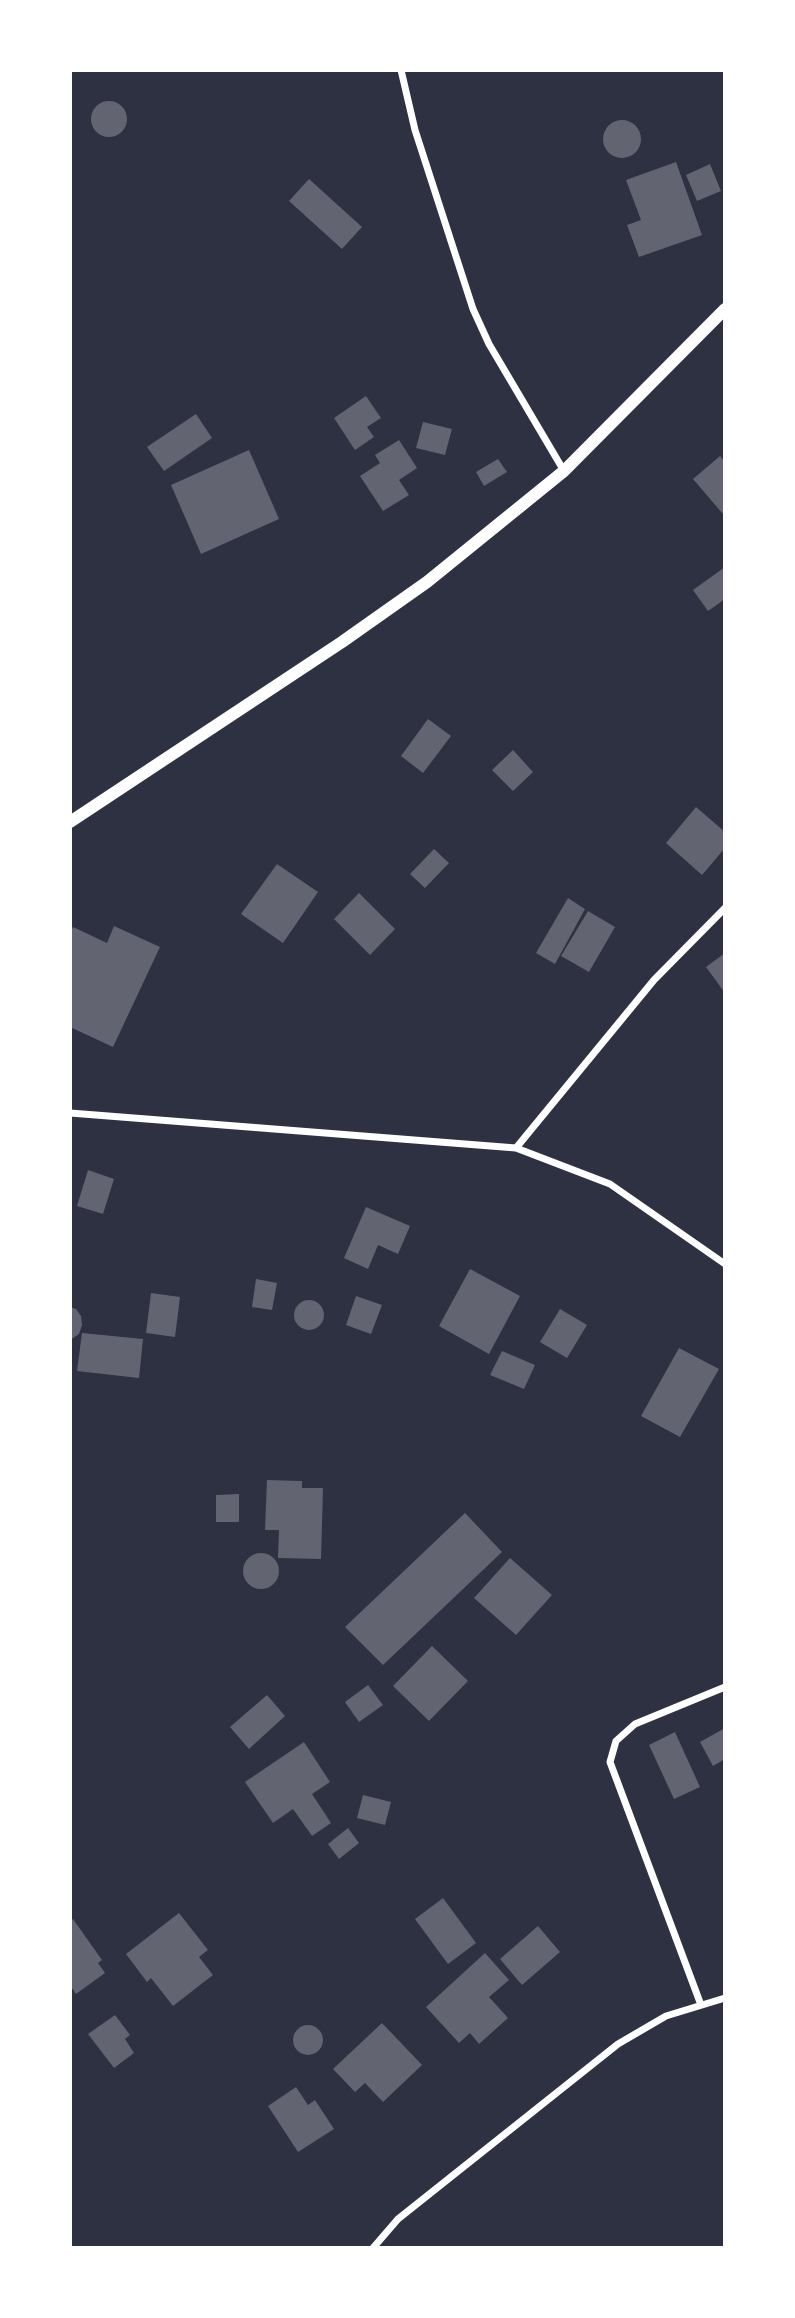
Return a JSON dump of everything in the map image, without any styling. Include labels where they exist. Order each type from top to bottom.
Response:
[{"type":"street","points":[[401,70],[415,131],[473,309],[489,344],[564,471]]},
{"type":"street","points":[[70,822],[342,642],[427,582],[564,471],[725,309]]},
{"type":"street","points":[[516,1148],[654,980],[725,908]]},
{"type":"street","points":[[70,1113],[516,1148],[610,1184],[725,1264]]},
{"type":"street","points":[[701,2005],[610,1762],[616,1741],[635,1724],[725,1687]]},
{"type":"street","points":[[373,2248],[398,2219],[618,2044],[666,2017],[725,1998]]},
{"type":"building","points":[[109,101],[122,106],[127,119],[122,132],[109,137],[96,132],[91,119],[96,106]]},
{"type":"building","points":[[622,120],[635,126],[641,139],[635,152],[622,158],[609,152],[603,139],[609,126]]},
{"type":"building","points":[[676,162],[702,235],[639,257],[627,225],[641,220],[626,180]]},
{"type":"building","points":[[710,164],[721,191],[697,201],[686,175]]},
{"type":"building","points":[[309,179],[362,227],[342,249],[289,201]]},
{"type":"building","points":[[366,396],[381,418],[367,427],[374,437],[355,450],[334,418]]},
{"type":"building","points":[[196,414],[212,438],[164,471],[147,447]]},
{"type":"building","points":[[423,422],[452,429],[445,455],[416,448]]},
{"type":"building","points":[[399,440],[417,468],[399,480],[409,495],[383,511],[360,476],[380,463],[375,455]]},
{"type":"building","points":[[249,450],[279,519],[201,554],[171,485]]},
{"type":"building","points":[[720,456],[725,462],[723,514],[693,479]]},
{"type":"building","points":[[498,459],[507,472],[484,486],[476,472]]},
{"type":"building","points":[[725,567],[725,599],[708,611],[693,590]]},
{"type":"building","points":[[428,719],[451,736],[423,773],[401,756]]},
{"type":"building","points":[[513,750],[533,772],[513,791],[492,770]]},
{"type":"building","points":[[696,807],[725,832],[725,848],[702,875],[666,843]]},
{"type":"building","points":[[434,849],[449,863],[425,888],[410,874]]},
{"type":"building","points":[[277,864],[318,892],[283,943],[241,914]]},
{"type":"building","points":[[359,893],[395,929],[370,955],[334,919]]},
{"type":"building","points":[[568,898],[585,909],[555,964],[536,953]]},
{"type":"building","points":[[588,911],[615,927],[589,972],[561,956]]},
{"type":"building","points":[[114,926],[160,947],[113,1047],[70,1027],[70,933],[73,927],[107,943]]},
{"type":"building","points":[[725,953],[725,993],[706,967]]},
{"type":"building","points":[[88,1170],[114,1179],[103,1214],[77,1206]]},
{"type":"building","points":[[366,1207],[410,1226],[398,1254],[378,1245],[368,1269],[344,1258]]},
{"type":"building","points":[[470,1269],[520,1296],[489,1354],[439,1326]]},
{"type":"building","points":[[256,1279],[277,1283],[272,1310],[252,1307]]},
{"type":"building","points":[[151,1293],[180,1297],[175,1337],[146,1333]]},
{"type":"building","points":[[356,1296],[382,1305],[371,1334],[346,1325]]},
{"type":"building","points":[[309,1300],[320,1304],[324,1315],[320,1326],[309,1330],[298,1326],[294,1315],[298,1304]]},
{"type":"building","points":[[70,1307],[76,1309],[81,1316],[82,1325],[79,1334],[70,1340]]},
{"type":"building","points":[[560,1309],[587,1325],[567,1358],[540,1342]]},
{"type":"building","points":[[82,1333],[143,1339],[139,1378],[77,1371]]},
{"type":"building","points":[[679,1348],[719,1369],[680,1437],[641,1416]]},
{"type":"building","points":[[502,1351],[535,1365],[524,1389],[490,1375]]},
{"type":"building","points":[[267,1480],[302,1481],[302,1488],[323,1488],[321,1559],[278,1558],[279,1530],[265,1530]]},
{"type":"building","points":[[239,1494],[239,1522],[216,1522],[216,1495]]},
{"type":"building","points":[[465,1513],[502,1552],[383,1665],[345,1627]]},
{"type":"building","points":[[261,1553],[274,1558],[279,1571],[274,1584],[261,1589],[248,1584],[243,1571],[248,1558]]},
{"type":"building","points":[[510,1558],[552,1595],[516,1635],[474,1598]]},
{"type":"building","points":[[432,1646],[468,1681],[429,1721],[393,1686]]},
{"type":"building","points":[[368,1685],[383,1705],[359,1722],[345,1702]]},
{"type":"building","points":[[267,1695],[285,1716],[249,1749],[230,1727]]},
{"type":"building","points":[[725,1728],[725,1759],[713,1766],[700,1742]]},
{"type":"building","points":[[675,1732],[700,1787],[674,1799],[649,1745]]},
{"type":"building","points":[[304,1742],[330,1782],[312,1794],[331,1823],[312,1836],[293,1809],[273,1823],[245,1782]]},
{"type":"building","points":[[363,1795],[391,1802],[385,1825],[357,1818]]},
{"type":"building","points":[[348,1828],[359,1843],[339,1859],[328,1844]]},
{"type":"building","points":[[443,1898],[476,1943],[448,1964],[415,1919]]},
{"type":"building","points":[[179,1913],[208,1950],[199,1957],[213,1975],[173,2006],[151,1978],[147,1982],[126,1954]]},
{"type":"building","points":[[73,1919],[102,1960],[98,1963],[105,1973],[76,1994],[70,1985],[70,1922]]},
{"type":"building","points":[[538,1926],[560,1952],[522,1985],[500,1959]]},
{"type":"building","points":[[485,1953],[509,1980],[489,1997],[508,2018],[479,2044],[470,2033],[459,2043],[426,2007]]},
{"type":"building","points":[[115,2015],[130,2035],[125,2039],[134,2053],[114,2068],[88,2034]]},
{"type":"building","points":[[382,2023],[422,2065],[383,2102],[365,2083],[355,2092],[333,2069]]},
{"type":"building","points":[[308,2025],[314,2026],[322,2034],[322,2046],[314,2054],[308,2055],[302,2054],[294,2046],[293,2040],[294,2034],[302,2026]]},
{"type":"building","points":[[296,2087],[308,2105],[315,2100],[334,2129],[298,2152],[268,2106]]}]
